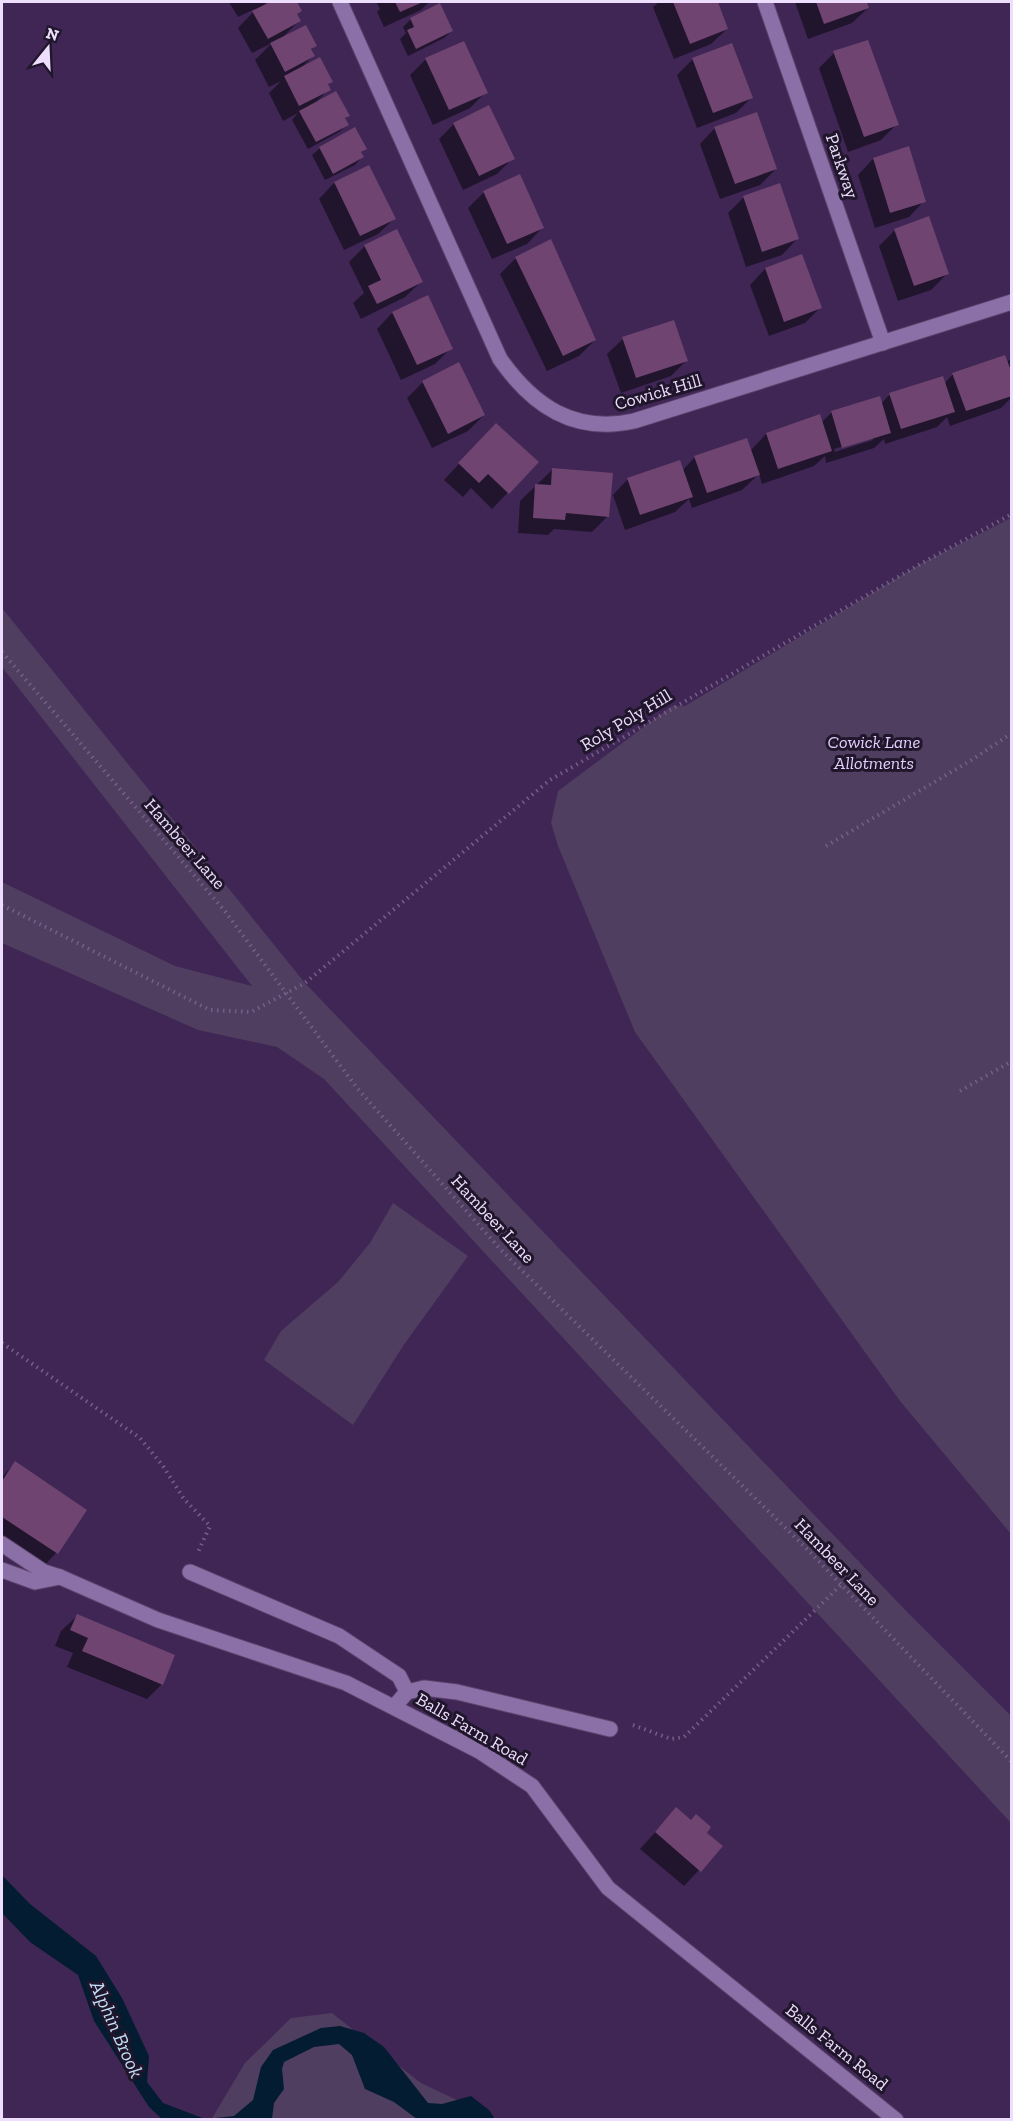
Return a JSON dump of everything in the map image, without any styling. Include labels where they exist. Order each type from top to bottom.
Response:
[{"type":"street","name":"Cowick Hill","points":[[340,2],[500,359],[528,394],[550,409],[587,424],[618,425],[1011,302]]},
{"type":"street","name":"Parkway","points":[[765,2],[883,343]]},
{"type":"street","name":"Balls Farm Road","points":[[2,1544],[44,1572],[158,1620],[346,1683],[479,1751],[532,1786],[608,1888],[896,2120]]},
{"type":"street","points":[[2,1570],[35,1582],[60,1577]]},
{"type":"street","points":[[190,1572],[339,1636],[399,1676],[407,1692]]},
{"type":"street","points":[[394,1707],[407,1692],[424,1688],[457,1692],[610,1729]]},
{"type":"path","name":"Roly Poly Hill","points":[[2,905],[210,1010],[251,1012],[305,983],[550,780],[922,562],[1011,514]]},
{"type":"path","name":"Hambeer Lane","points":[[2,652],[224,910],[357,1088],[501,1250],[804,1546],[1011,1762]]},
{"type":"path","points":[[826,846],[970,761],[1011,733]]},
{"type":"path","points":[[960,1091],[1011,1061]]},
{"type":"path","points":[[2,1343],[140,1438],[163,1466],[184,1499],[210,1526],[190,1572]]},
{"type":"path","points":[[610,1729],[626,1722],[671,1739],[684,1737],[841,1585]]},
{"type":"green space","name":"Cowick Lane Allotments","points":[[1011,518],[1011,1534],[900,1401],[635,1032],[558,846],[551,823],[558,791],[672,706],[685,706],[922,563]]},
{"type":"green space","points":[[2,608],[305,983],[912,1617],[1011,1716],[1011,1823],[324,1079],[277,1047],[198,1030],[2,943],[2,882],[175,966],[252,986],[2,667]]},
{"type":"green space","points":[[393,1203],[468,1256],[403,1346],[353,1425],[264,1360],[281,1331],[338,1282],[370,1243]]},
{"type":"green space","points":[[332,2013],[421,2083],[497,2119],[211,2120],[245,2063],[291,2018]]},
{"type":"water","name":"Alphin Brook","points":[[2,1875],[30,1904],[96,1956],[122,1998],[149,2056],[147,2082],[163,2103],[205,2119],[162,2119],[149,2107],[94,2021],[78,1975],[30,1942],[2,1913]]},
{"type":"water","points":[[340,2026],[364,2033],[384,2047],[428,2103],[442,2104],[471,2096],[489,2110],[495,2119],[417,2119],[394,2102],[365,2089],[352,2055],[339,2044],[314,2047],[284,2062],[282,2069],[284,2089],[274,2103],[272,2119],[206,2119],[234,2116],[253,2100],[261,2067],[273,2050],[321,2028]]},
{"type":"building","points":[[270,2],[297,2],[302,11],[297,14],[301,21],[268,39],[252,11]]},
{"type":"building","points":[[395,2],[423,2],[400,12]]},
{"type":"building","points":[[673,2],[718,2],[728,29],[690,44]]},
{"type":"building","points":[[816,2],[867,2],[869,8],[824,24]]},
{"type":"building","points":[[440,3],[453,31],[416,49],[407,30],[414,27],[410,18]]},
{"type":"building","points":[[306,25],[317,46],[311,49],[315,56],[285,72],[270,43]]},
{"type":"building","points":[[868,40],[899,125],[864,137],[833,51]]},
{"type":"building","points":[[464,41],[488,93],[449,110],[425,58]]},
{"type":"building","points":[[732,43],[753,98],[713,113],[692,58]]},
{"type":"building","points":[[320,57],[333,82],[328,84],[331,90],[299,106],[284,76]]},
{"type":"building","points":[[336,91],[350,116],[345,118],[349,125],[316,142],[299,111]]},
{"type":"building","points":[[489,105],[515,159],[479,176],[453,123]]},
{"type":"building","points":[[757,112],[777,169],[735,184],[714,127]]},
{"type":"building","points":[[355,127],[367,149],[361,152],[364,157],[333,174],[319,147]]},
{"type":"building","points":[[909,146],[926,202],[890,213],[873,158]]},
{"type":"building","points":[[369,165],[396,219],[360,236],[334,182]]},
{"type":"building","points":[[520,174],[544,228],[507,244],[483,191]]},
{"type":"building","points":[[780,183],[799,239],[762,252],[743,196]]},
{"type":"building","points":[[929,216],[949,274],[914,286],[894,229]]},
{"type":"building","points":[[397,229],[423,282],[377,304],[368,286],[381,280],[364,245]]},
{"type":"building","points":[[551,239],[596,340],[563,356],[515,257]]},
{"type":"building","points":[[802,254],[822,308],[784,322],[765,268]]},
{"type":"building","points":[[428,295],[453,349],[417,365],[392,312]]},
{"type":"building","points":[[674,320],[688,361],[636,378],[622,337]]},
{"type":"building","points":[[1005,355],[1012,373],[1012,396],[966,411],[952,373]]},
{"type":"building","points":[[459,362],[485,415],[448,434],[422,381]]},
{"type":"building","points":[[943,376],[955,412],[901,429],[889,393]]},
{"type":"building","points":[[880,396],[891,433],[842,448],[831,411]]},
{"type":"building","points":[[820,414],[832,451],[778,469],[766,433]]},
{"type":"building","points":[[496,423],[539,462],[509,494],[488,474],[479,483],[458,463]]},
{"type":"building","points":[[747,438],[760,475],[707,493],[694,456]]},
{"type":"building","points":[[680,460],[693,497],[640,515],[627,478]]},
{"type":"building","points":[[552,468],[613,473],[609,517],[566,513],[565,520],[533,518],[535,484],[551,485]]},
{"type":"building","points":[[15,1461],[87,1510],[58,1554],[2,1517],[2,1481]]},
{"type":"building","points":[[77,1614],[175,1655],[163,1685],[82,1651],[88,1638],[70,1630]]},
{"type":"building","points":[[676,1807],[691,1820],[696,1814],[711,1827],[707,1833],[723,1846],[701,1872],[655,1832]]}]
